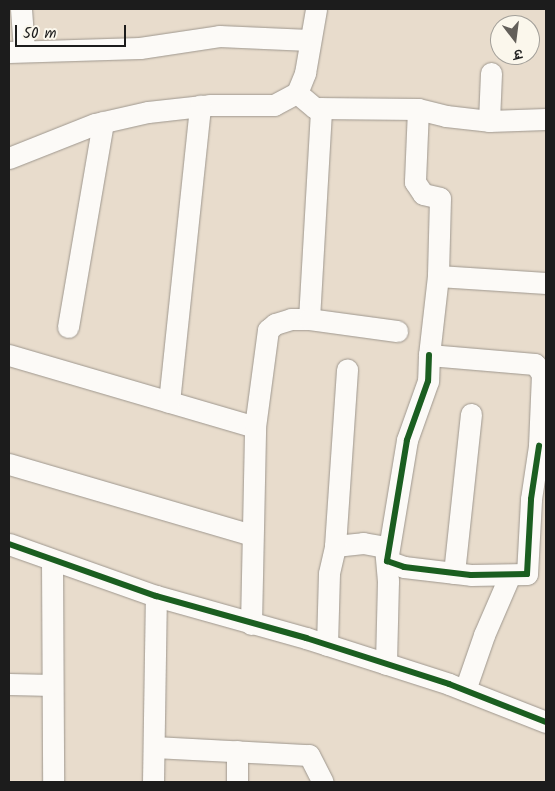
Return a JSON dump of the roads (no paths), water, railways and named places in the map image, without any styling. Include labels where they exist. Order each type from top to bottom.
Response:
[{"type":"street","points":[[21,9],[16,51],[140,48],[219,36],[309,40]]},
{"type":"street","points":[[9,158],[102,122],[200,106],[274,104],[297,93],[305,73],[309,40],[316,9]]},
{"type":"street","points":[[489,121],[492,72]]},
{"type":"street","points":[[297,93],[315,108],[418,109],[446,116],[489,121],[546,119]]},
{"type":"street","points":[[169,402],[200,106]]},
{"type":"street","points":[[309,319],[321,108]]},
{"type":"street","points":[[387,561],[407,440],[428,380],[438,276],[440,198],[423,194],[415,182],[418,109]]},
{"type":"street","points":[[68,327],[102,122]]},
{"type":"street","points":[[438,276],[546,283]]},
{"type":"street","points":[[251,624],[255,427],[268,330],[275,324],[309,319],[397,332]]},
{"type":"street","points":[[9,354],[255,427]]},
{"type":"street","points":[[387,561],[404,567],[454,573],[527,574],[531,499],[543,446],[542,374],[535,364],[429,354]]},
{"type":"street","points":[[327,645],[329,573],[335,546],[346,369]]},
{"type":"street","points":[[454,573],[471,414]]},
{"type":"street","points":[[9,464],[252,535]]},
{"type":"street","points":[[335,546],[363,543],[385,547],[387,561],[386,664]]},
{"type":"street","points":[[9,544],[156,596],[327,645],[465,690],[546,722]]},
{"type":"street","points":[[52,560],[53,782]]},
{"type":"street","points":[[465,690],[510,575]]},
{"type":"street","points":[[153,782],[156,596]]},
{"type":"street","points":[[9,684],[52,685]]},
{"type":"street","points":[[154,747],[309,754],[323,782]]},
{"type":"street","points":[[237,751],[237,782]]}]
